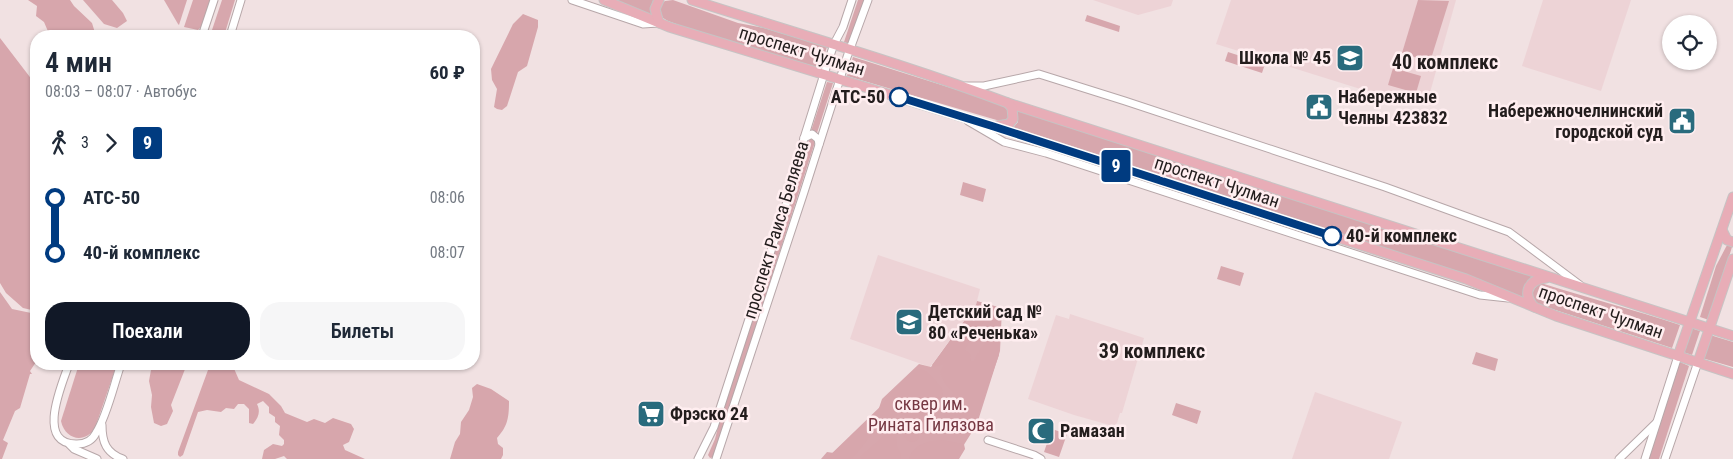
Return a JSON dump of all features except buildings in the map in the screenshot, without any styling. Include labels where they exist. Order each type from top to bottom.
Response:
[{"type":"main road","name":"проспект Чулман","points":[[604,0],[658,23],[992,126],[1466,280],[1534,307],[1733,374]]},
{"type":"main road","points":[[658,23],[655,9],[659,0]]},
{"type":"main road","name":"проспект Чулман","points":[[692,0],[850,49],[964,86],[1008,103],[1733,336]]},
{"type":"main road","points":[[992,126],[1010,124],[1014,119],[1012,108],[1008,103]]},
{"type":"main road","points":[[1678,356],[1733,197]]},
{"type":"main road","points":[[1722,230],[1727,240],[1733,242]]},
{"type":"main road","points":[[1698,362],[1733,259]]},
{"type":"main road","points":[[1534,307],[1529,301],[1528,289],[1537,279],[1548,278]]},
{"type":"street","points":[[204,30],[214,0]]},
{"type":"street","points":[[232,30],[241,0]]},
{"type":"street","points":[[572,0],[643,24],[658,23]]},
{"type":"street","name":"проспект Раиса Беляева","points":[[698,459],[714,427],[792,186],[804,138],[824,74],[852,0]]},
{"type":"street","name":"проспект Раиса Беляева","points":[[716,459],[840,79],[868,0]]},
{"type":"street","points":[[964,86],[984,86],[1039,74],[1377,184],[1509,232],[1586,290]]},
{"type":"street","points":[[962,117],[1004,142],[1046,153],[1480,295],[1513,299]]},
{"type":"street","points":[[804,138],[809,135],[816,136],[819,145]]},
{"type":"street","points":[[1645,459],[1678,356]]},
{"type":"street","points":[[1665,459],[1698,362]]},
{"type":"street","points":[[67,370],[53,413],[54,426],[62,440],[74,449],[96,459]]},
{"type":"street","points":[[69,444],[82,444],[92,439],[102,422],[118,370]]},
{"type":"street","points":[[1619,459],[1658,421]]},
{"type":"street","points":[[102,422],[102,434],[106,447],[114,455],[123,459]]},
{"type":"street","points":[[988,440],[1041,459]]},
{"type":"street","points":[[702,451],[705,459]]},
{"type":"shaded area","points":[[28,0],[70,0],[92,23],[94,30],[47,30],[44,22],[36,16],[37,6]]},
{"type":"shaded area","points":[[1093,0],[1173,0],[1171,6],[1138,15]]},
{"type":"shaded area","name":"Школа № 45","points":[[1231,0],[1456,0],[1429,96],[1402,102],[1216,44]]},
{"type":"shaded area","points":[[1543,0],[1631,0],[1601,91],[1522,66]]},
{"type":"shaded area","points":[[523,14],[538,20],[538,27],[527,66],[518,72],[507,106],[502,110],[497,109],[494,107],[497,89],[492,80],[491,69],[513,24]]},
{"type":"shaded area","points":[[0,38],[30,77],[30,310],[23,308],[6,293],[0,283]]},
{"type":"shaded area","name":"Детский сад № 80 «Реченька»","points":[[878,255],[980,289],[976,305],[930,367],[850,339]]},
{"type":"shaded area","points":[[981,303],[991,307],[991,311],[965,348],[966,351],[970,354],[971,361],[974,362],[985,344],[996,337],[999,340],[999,355],[974,425],[972,428],[968,428],[962,420],[947,421],[944,418],[945,406],[953,392],[946,385],[940,372],[944,364],[934,367],[932,365],[976,305]]},
{"type":"shaded area","points":[[1070,314],[1144,338],[1122,413],[1120,413],[1117,423],[1113,426],[1028,399],[1056,315],[1069,319]]},
{"type":"shaded area","points":[[919,369],[932,377],[942,389],[943,394],[942,398],[933,405],[919,430],[919,439],[912,442],[905,438],[902,433],[907,419],[905,415],[899,413],[873,433],[853,457],[849,459],[826,459],[884,403],[889,395],[913,371]]},
{"type":"shaded area","points":[[151,370],[185,370],[171,405],[173,411],[167,424],[161,426],[154,423],[149,381]]},
{"type":"shaded area","points":[[208,370],[235,370],[239,380],[269,394],[285,413],[307,422],[314,419],[325,423],[333,418],[351,424],[354,429],[349,442],[343,445],[345,450],[365,459],[287,459],[284,456],[275,459],[262,459],[264,450],[273,444],[282,446],[284,444],[284,440],[279,435],[280,426],[275,422],[275,417],[269,413],[269,407],[263,401],[257,404],[258,415],[253,424],[249,423],[249,409],[244,404],[238,404],[234,409],[226,408],[221,412],[207,410],[198,412],[183,455],[180,457],[178,452]]},
{"type":"shaded area","points":[[477,384],[491,389],[509,401],[507,421],[497,438],[498,444],[503,448],[503,455],[501,459],[450,459],[455,442],[460,434],[461,422],[469,410],[473,397],[472,388]]},
{"type":"shaded area","points":[[1315,392],[1402,422],[1389,459],[1292,459]]},
{"type":"shaded area","points":[[891,432],[896,434],[901,459],[861,459],[860,457]]},
{"type":"shaded area","points":[[942,440],[964,444],[965,449],[959,459],[909,459],[914,450],[922,444]]},
{"type":"green space","points":[[83,0],[112,0],[127,21],[117,28],[104,24]]},
{"type":"green space","points":[[164,0],[187,0],[179,25],[178,24]]},
{"type":"green space","points":[[193,0],[211,0],[202,26],[198,30],[184,27]]},
{"type":"green space","points":[[222,0],[235,0],[226,30],[212,30]]},
{"type":"green space","points":[[613,0],[653,0],[651,15]]},
{"type":"green space","points":[[673,0],[738,23],[764,28],[827,47],[820,68],[695,31],[668,21],[663,18],[659,10],[661,4],[665,1]]},
{"type":"green space","points":[[858,0],[864,0],[849,44],[844,42]]},
{"type":"green space","points":[[1418,0],[1449,1],[1430,62],[1402,53]]},
{"type":"green space","points":[[1087,15],[1120,26],[1119,32],[1085,21]]},
{"type":"green space","points":[[1228,52],[1265,64],[1262,73],[1225,61]]},
{"type":"green space","points":[[853,57],[1005,105],[1008,107],[1010,115],[1006,121],[1000,121],[847,76]]},
{"type":"green space","points":[[1393,68],[1421,76],[1416,93],[1388,85]]},
{"type":"green space","points":[[827,82],[833,83],[817,133],[811,131]]},
{"type":"green space","points":[[1017,109],[1535,277],[1524,294],[1524,299],[1012,129],[1018,122]]},
{"type":"green space","points":[[810,137],[815,142],[714,457],[710,458],[708,455],[715,439]]},
{"type":"green space","points":[[963,182],[986,189],[983,202],[960,195]]},
{"type":"green space","points":[[1727,245],[1732,247],[1709,320],[1700,317],[1716,266]]},
{"type":"green space","points":[[1221,266],[1244,273],[1240,286],[1217,279]]},
{"type":"green space","points":[[1539,284],[1680,325],[1672,348],[1537,304],[1533,294],[1534,289]]},
{"type":"green space","points":[[0,292],[12,309],[30,313],[30,371],[32,374],[30,374],[20,408],[15,411],[3,440],[8,443],[2,459],[0,459]]},
{"type":"green space","name":"сквер им. Рината Гилязова","points":[[977,301],[1002,308],[1000,351],[977,424],[955,459],[821,459],[827,452],[834,453],[878,411],[882,399],[919,364],[931,367]]},
{"type":"green space","points":[[1691,328],[1700,331],[1692,355],[1683,352]]},
{"type":"green space","points":[[1710,335],[1733,342],[1733,367],[1702,358]]},
{"type":"green space","points":[[1476,352],[1498,359],[1495,371],[1472,364]]},
{"type":"green space","points":[[1680,362],[1689,366],[1659,459],[1649,459]]},
{"type":"green space","points":[[77,370],[115,370],[95,428],[91,433],[81,438],[71,436],[63,427],[61,421]]},
{"type":"green space","points":[[1176,403],[1201,411],[1197,424],[1172,415]]},
{"type":"green space","points":[[1052,429],[1067,434],[1059,457],[1044,452]]},
{"type":"bus line","name":"9","points":[[899,97],[1332,236]]},
{"type":"place","name":"Школа № 45","points":[[1350,58]]},
{"type":"place","name":"АТС-50","points":[[899,97]]},
{"type":"place","name":"Набережные Челны 423832","points":[[1319,107]]},
{"type":"place","name":"Набережночелнинский городской суд","points":[[1682,121]]},
{"type":"place","name":"40-й комплекс","points":[[1332,236]]},
{"type":"place","name":"Детский сад № 80 «Реченька»","points":[[909,322]]},
{"type":"place","name":"Фрэско 24","points":[[651,414]]},
{"type":"place","name":"Рамазан","points":[[1041,431]]},
{"type":"district","name":"40 комплекс","points":[[1445,62]]},
{"type":"district","name":"39 комплекс","points":[[1152,351]]}]
